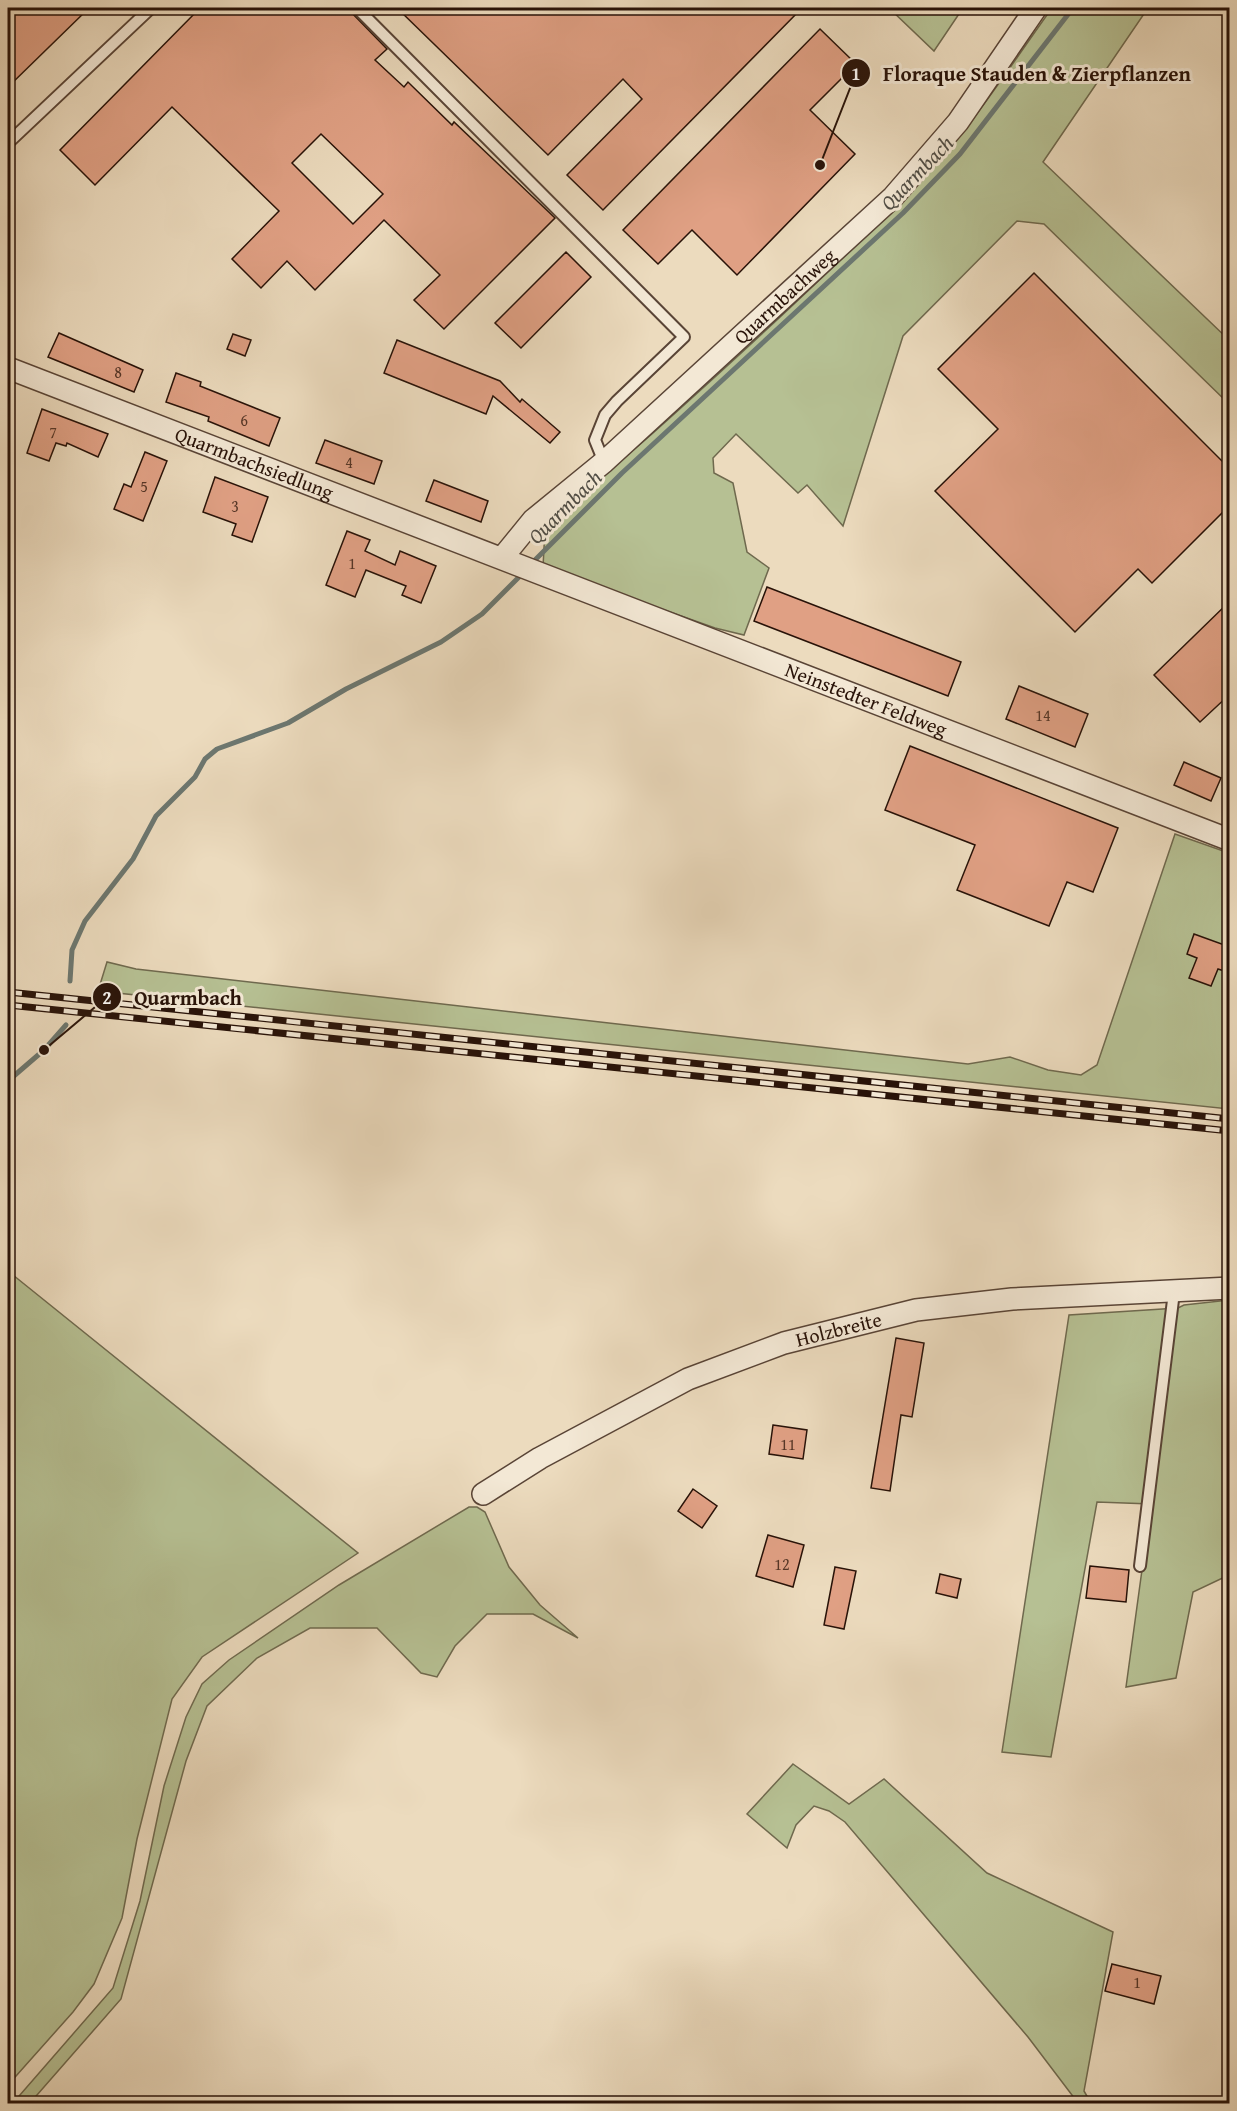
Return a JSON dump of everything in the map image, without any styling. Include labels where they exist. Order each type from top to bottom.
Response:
[{"type":"street","name":"Quarmbachweg","points":[[509,561],[533,520],[604,462],[893,197],[958,123],[1036,8]]},
{"type":"street","name":"Quarmbachsiedlung","points":[[8,368],[509,561]]},
{"type":"street","name":"Neinstedter Feldweg","points":[[509,561],[1230,840]]},
{"type":"street","name":"Holzbreite","points":[[483,1494],[540,1458],[688,1379],[784,1342],[916,1310],[1012,1299],[1230,1288]]},
{"type":"lane","points":[[8,143],[151,8]]},
{"type":"lane","points":[[357,8],[684,337],[606,415],[595,440],[604,462]]},
{"type":"lane","points":[[1140,1566],[1174,1292]]},
{"type":"green space","points":[[889,8],[963,8],[934,51]]},
{"type":"green space","points":[[1052,8],[1148,8],[1043,162],[1229,340],[1229,404],[1044,224],[1017,221],[903,336],[843,526],[807,485],[798,493],[736,434],[713,458],[714,473],[733,483],[747,552],[769,568],[744,635],[715,628],[543,567],[545,529],[755,340],[920,181],[973,119]]},
{"type":"green space","points":[[1175,834],[1229,853],[1229,1109],[98,991],[107,962],[136,969],[968,1064],[1010,1057],[1048,1070],[1081,1075],[1097,1065]]},
{"type":"green space","points":[[8,1271],[358,1553],[202,1657],[172,1699],[137,1839],[122,1918],[94,1984],[73,2012],[8,2085]]},
{"type":"green space","points":[[1229,1300],[1229,1575],[1193,1592],[1176,1678],[1126,1687],[1151,1504],[1097,1502],[1051,1757],[1002,1752],[1069,1315],[1178,1308],[1184,1305]]},
{"type":"green space","points":[[469,1507],[477,1507],[485,1512],[509,1567],[540,1605],[578,1638],[533,1614],[487,1614],[455,1646],[437,1677],[421,1673],[377,1628],[310,1628],[257,1658],[207,1706],[186,1761],[121,1999],[30,2103],[13,2103],[113,1988],[140,1901],[164,1786],[186,1717],[202,1684],[229,1660],[339,1585]]},
{"type":"green space","points":[[793,1764],[849,1804],[884,1779],[987,1873],[1113,1932],[1084,2091],[1091,2103],[1078,2103],[1028,2037],[845,1822],[829,1811],[814,1806],[796,1825],[787,1848],[747,1814]]},
{"type":"building","points":[[8,8],[89,8],[8,87]]},
{"type":"building","points":[[200,8],[350,8],[352,13],[387,49],[375,60],[404,87],[408,82],[452,125],[454,122],[555,218],[444,329],[414,300],[440,275],[384,220],[315,290],[287,261],[261,288],[232,259],[279,211],[172,107],[95,185],[60,150]],"holes":[[[321,134],[383,194],[353,224],[292,163]]]},
{"type":"building","points":[[397,8],[802,8],[603,210],[567,175],[642,99],[623,79],[548,155]]},
{"type":"building","points":[[820,29],[856,64],[810,110],[855,154],[737,275],[692,230],[658,264],[623,230]]},
{"type":"building","points":[[566,252],[591,277],[521,348],[495,323]]},
{"type":"building","points":[[1034,273],[1230,469],[1230,505],[1152,583],[1138,569],[1075,632],[935,491],[998,429],[938,369]]},
{"type":"building","points":[[59,333],[143,370],[134,392],[48,357]]},
{"type":"building","points":[[233,334],[251,340],[245,356],[227,349]]},
{"type":"building","points":[[397,340],[500,381],[520,402],[522,399],[560,432],[550,443],[493,396],[486,414],[384,373]]},
{"type":"building","points":[[176,373],[201,382],[200,386],[280,418],[269,446],[208,421],[209,417],[166,402]]},
{"type":"building","points":[[42,409],[108,434],[98,457],[67,443],[66,446],[56,443],[49,461],[27,453]]},
{"type":"building","points":[[325,440],[382,461],[374,484],[316,463]]},
{"type":"building","points":[[145,452],[167,461],[143,521],[114,509],[124,484],[131,487]]},
{"type":"building","points":[[215,477],[268,497],[252,542],[232,535],[236,524],[203,512]]},
{"type":"building","points":[[434,480],[488,501],[481,522],[426,501]]},
{"type":"building","points":[[347,531],[370,540],[365,551],[395,565],[400,551],[436,566],[421,603],[402,595],[406,586],[366,570],[355,597],[326,585]]},
{"type":"building","points":[[767,587],[961,662],[948,696],[754,621]]},
{"type":"building","points":[[1230,601],[1230,694],[1200,722],[1154,675]]},
{"type":"building","points":[[1019,686],[1088,714],[1075,747],[1006,719]]},
{"type":"building","points":[[910,746],[1118,828],[1093,892],[1067,882],[1049,926],[957,890],[975,845],[885,810]]},
{"type":"building","points":[[1184,762],[1221,778],[1211,801],[1174,785]]},
{"type":"building","points":[[1194,934],[1230,947],[1230,973],[1218,969],[1211,986],[1189,978],[1197,958],[1187,954]]},
{"type":"building","points":[[896,1338],[924,1343],[912,1417],[901,1415],[890,1491],[871,1488]]},
{"type":"building","points":[[773,1425],[807,1430],[803,1459],[769,1454]]},
{"type":"building","points":[[693,1489],[717,1506],[702,1528],[678,1511]]},
{"type":"building","points":[[768,1535],[804,1545],[793,1587],[756,1576]]},
{"type":"building","points":[[1090,1566],[1129,1570],[1126,1602],[1086,1598]]},
{"type":"building","points":[[835,1567],[856,1571],[844,1629],[824,1625]]},
{"type":"building","points":[[940,1574],[961,1579],[957,1598],[936,1593]]},
{"type":"building","points":[[1112,1964],[1161,1976],[1154,2004],[1105,1991]]},
{"type":"waterway","name":"Quarmbach","points":[[531,564],[622,473],[903,213],[960,154],[1073,8]]},
{"type":"waterway","name":"Quarmbach","points":[[70,981],[72,950],[85,921],[133,859],[156,816],[195,777],[205,759],[217,749],[288,723],[346,689],[441,642],[482,614],[523,573]]},
{"type":"waterway","name":"Quarmbach","points":[[8,1081],[44,1050],[66,1025]]},
{"type":"railway","points":[[8,992],[1230,1119]]},
{"type":"railway","points":[[8,1005],[1230,1131]]},
{"type":"place","name":"Floraque Stauden & Zierpflanzen","points":[[820,165]]},
{"type":"place","name":"Quarmbach","points":[[44,1050]]}]
